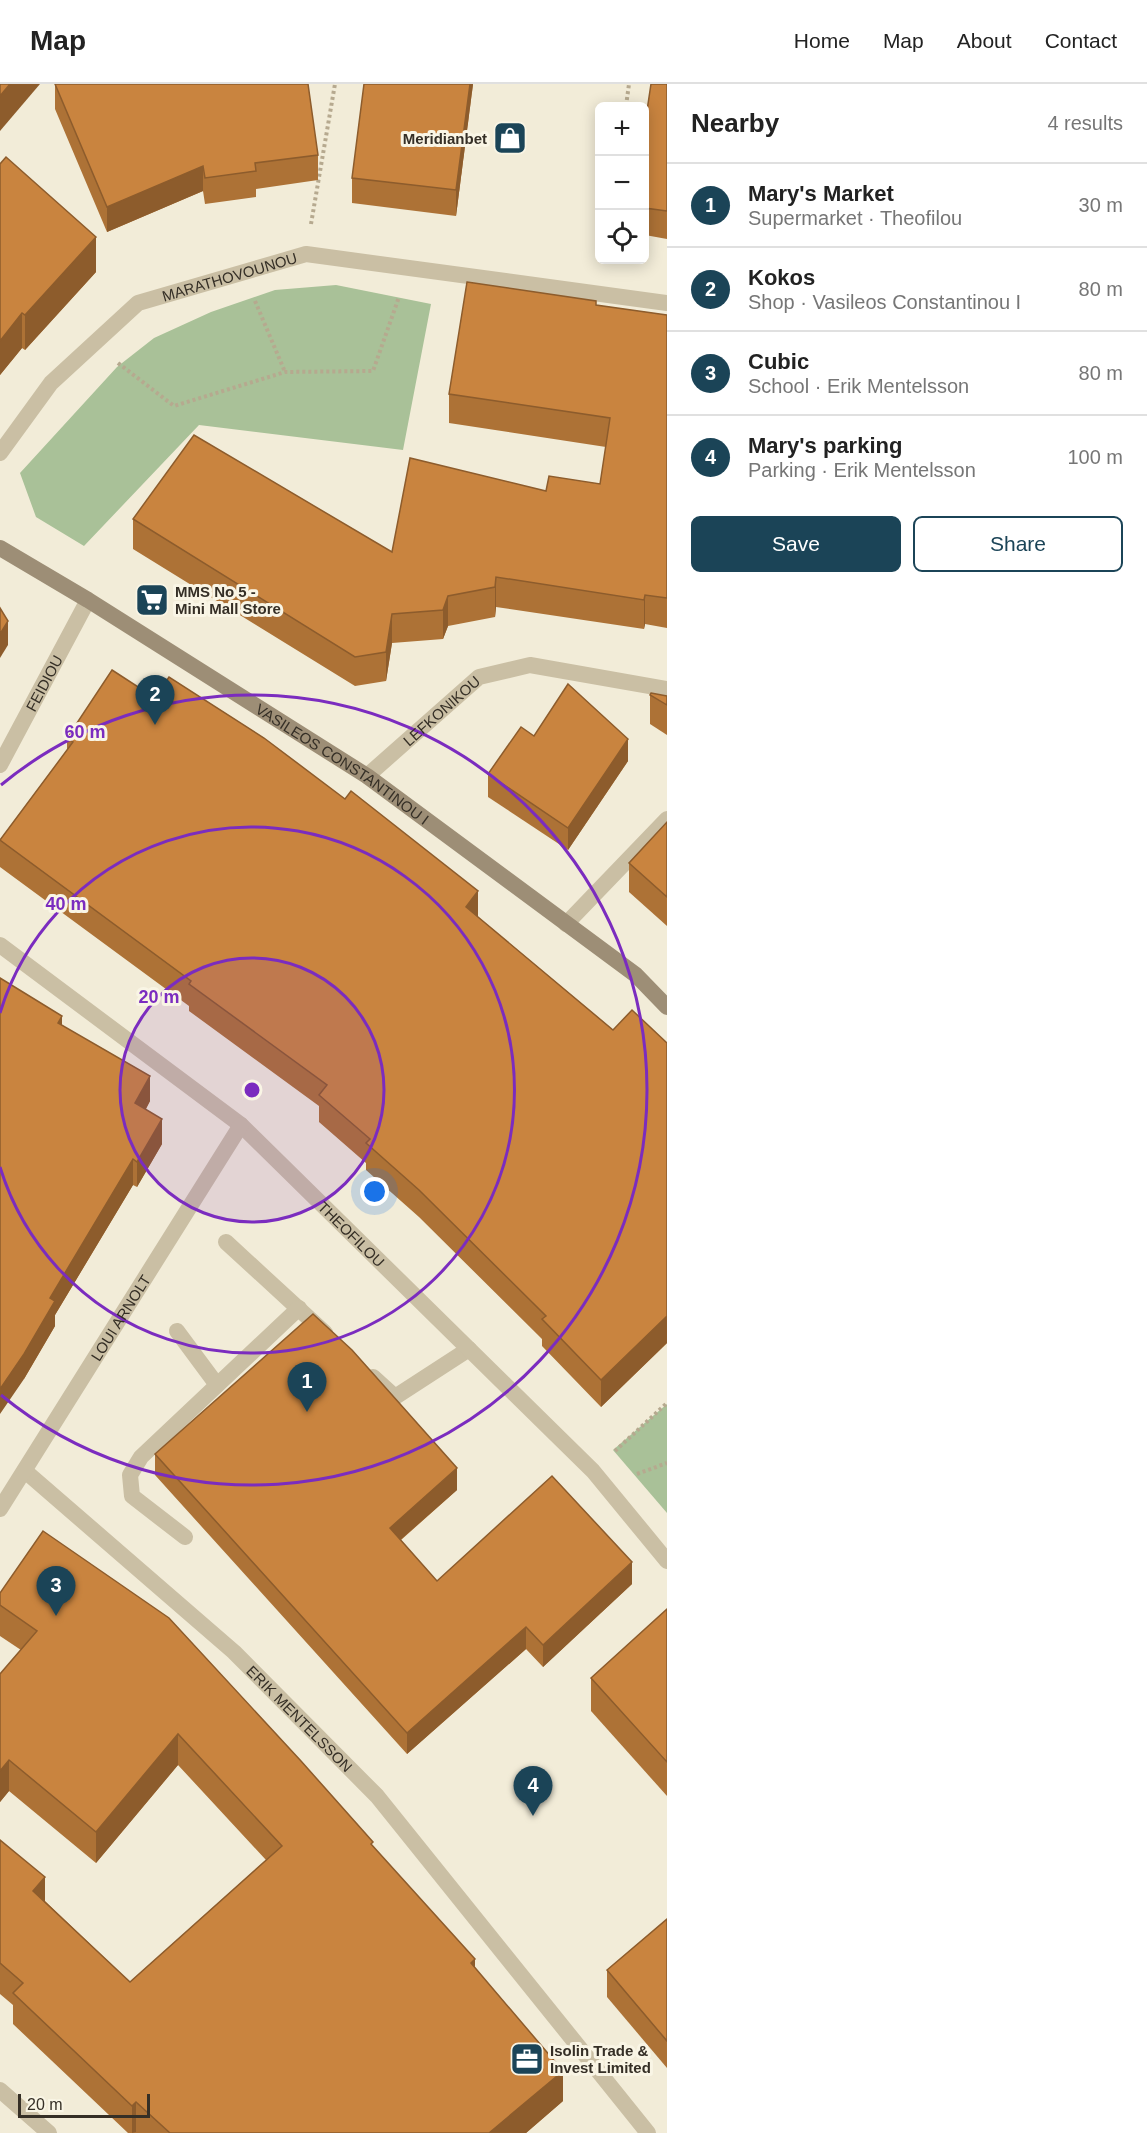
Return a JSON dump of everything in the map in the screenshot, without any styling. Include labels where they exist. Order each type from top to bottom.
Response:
[{"type":"main road","name":"VASILEOS CONSTANTINOU I","points":[[0,548],[88,600],[367,777],[636,975],[667,1007]]},
{"type":"street","name":"MARATHOVOUNOU","points":[[0,453],[51,383],[138,303],[306,254],[667,303]]},
{"type":"street","name":"FEIDIOU","points":[[0,765],[88,600]]},
{"type":"street","name":"LEFKONIKOU","points":[[367,777],[479,677],[530,665],[667,689]]},
{"type":"street","points":[[567,924],[667,819]]},
{"type":"street","name":"THEOFILOU","points":[[0,945],[241,1125],[593,1471],[667,1561]]},
{"type":"street","name":"LOUI ARNOLT","points":[[0,1509],[241,1125]]},
{"type":"street","points":[[226,1242],[334,1341]]},
{"type":"street","points":[[185,1537],[132,1496],[130,1475],[141,1457],[299,1308]]},
{"type":"street","points":[[177,1331],[217,1385]]},
{"type":"street","points":[[360,1365],[395,1397],[469,1349]]},
{"type":"street","name":"ERIK MENTELSSON","points":[[25,1471],[234,1652],[377,1796],[648,2133]]},
{"type":"street","points":[[0,2090],[49,2133]]},
{"type":"path","points":[[306,254],[335,84]]},
{"type":"path","points":[[627,102],[629,84]]},
{"type":"path","points":[[94,344],[174,406],[285,372],[373,371],[409,268]]},
{"type":"path","points":[[243,273],[285,372]]},
{"type":"path","points":[[593,1471],[667,1403]]},
{"type":"path","points":[[627,1478],[667,1462]]},
{"type":"green space","points":[[336,285],[431,304],[403,450],[199,425],[84,546],[36,517],[20,473],[117,367],[154,338],[211,312],[275,290]]},
{"type":"green space","points":[[667,1404],[667,1513],[613,1450]]},
{"type":"building","points":[[0,84],[10,84],[0,96]]},
{"type":"building","points":[[55,84],[308,84],[318,155],[255,163],[256,171],[205,178],[203,166],[107,207]]},
{"type":"building","points":[[364,84],[470,84],[456,190],[352,178]]},
{"type":"building","points":[[651,84],[667,84],[667,211],[649,209],[648,102]]},
{"type":"building","points":[[6,157],[96,237],[25,315],[22,313],[0,341],[0,164]]},
{"type":"building","points":[[467,282],[596,301],[596,305],[667,315],[667,598],[645,595],[644,600],[496,577],[495,587],[448,596],[443,610],[392,614],[386,652],[355,657],[133,519],[194,435],[392,552],[410,458],[546,491],[549,476],[600,484],[610,418],[449,394]]},
{"type":"building","points":[[0,608],[8,621],[0,634]]},
{"type":"building","points":[[112,670],[155,698],[169,677],[264,738],[345,799],[351,791],[478,891],[466,907],[613,1030],[632,1010],[667,1043],[667,1316],[601,1380],[542,1319],[546,1316],[419,1190],[366,1143],[370,1139],[319,1095],[327,1085],[189,984],[191,981],[0,840],[73,742],[67,738]]},
{"type":"building","points":[[568,684],[628,739],[568,828],[488,774],[521,727],[534,736]]},
{"type":"building","points":[[651,693],[667,696],[667,705],[650,695]]},
{"type":"building","points":[[667,822],[667,897],[629,863]]},
{"type":"building","points":[[0,978],[62,1016],[58,1023],[150,1076],[135,1103],[162,1119],[137,1162],[133,1159],[50,1298],[55,1301],[24,1354],[0,1389]]},
{"type":"building","points":[[313,1314],[352,1350],[457,1468],[390,1528],[437,1581],[552,1476],[632,1562],[543,1645],[526,1627],[407,1733],[155,1454]]},
{"type":"building","points":[[43,1531],[169,1618],[301,1761],[373,1842],[371,1844],[475,1959],[471,1963],[563,2071],[489,2133],[170,2133],[136,2102],[132,2106],[13,1993],[23,1983],[0,1963],[0,1840],[45,1877],[33,1891],[130,1982],[282,1846],[178,1734],[96,1832],[9,1760],[0,1771],[0,1674],[37,1631],[0,1605],[0,1593]]},
{"type":"building","points":[[667,1609],[667,1762],[591,1678]]},
{"type":"building","points":[[667,1919],[667,2041],[607,1970]]},
{"type":"place","name":"Meridianbet","points":[[510,138]]},
{"type":"place","name":"MMS No 5 - Mini Mall Store","points":[[152,600]]},
{"type":"place","name":"Kokos","points":[[155,725]]},
{"type":"place","name":"Mary's Market","points":[[307,1412]]},
{"type":"place","name":"Cubic","points":[[56,1616]]},
{"type":"place","name":"Mary's parking","points":[[533,1816]]},
{"type":"place","name":"Isolin Trade & Invest Limited","points":[[527,2059]]}]
